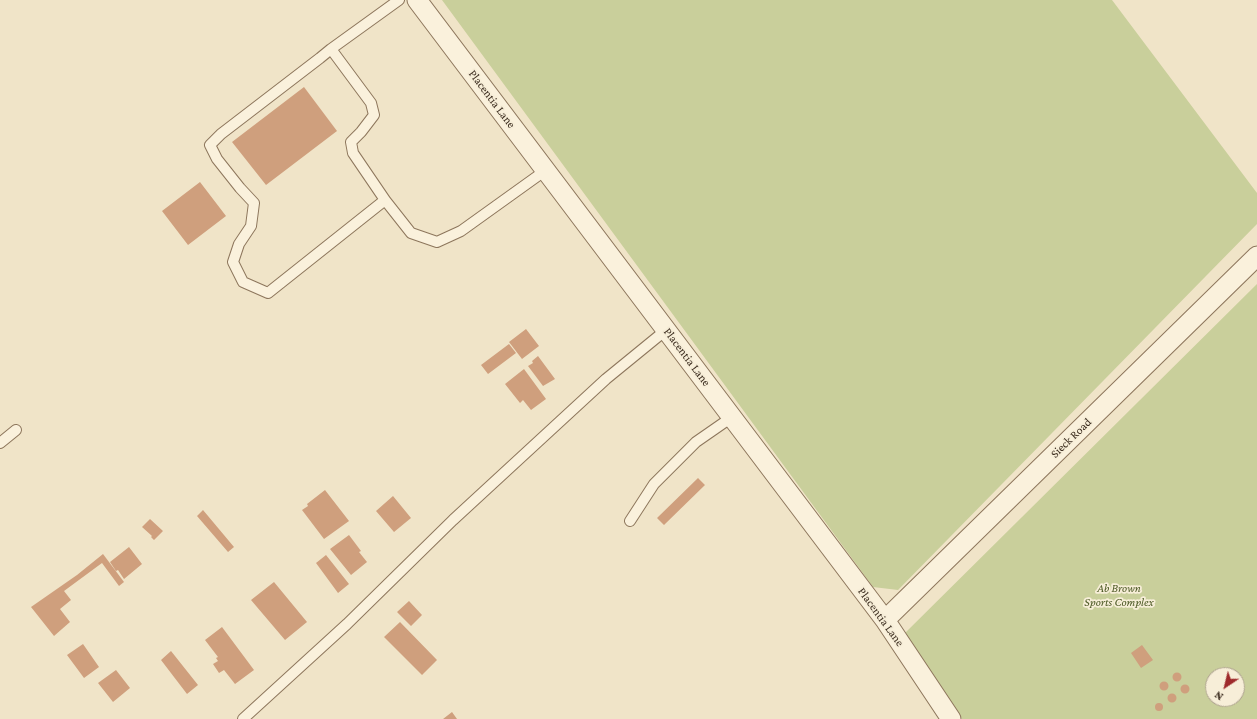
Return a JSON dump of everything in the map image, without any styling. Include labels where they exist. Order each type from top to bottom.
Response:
[{"type":"street","name":"Placentia Lane","points":[[417,0],[885,620],[951,719]]},
{"type":"street","name":"Sieck Road","points":[[885,620],[1257,256]]},
{"type":"lane","points":[[385,200],[268,293],[243,282],[233,262],[239,244],[251,226],[254,203],[217,159],[210,145],[331,49],[399,0]]},
{"type":"lane","points":[[331,49],[371,103],[374,115],[362,132],[351,142],[353,154],[385,200],[411,232],[437,242],[461,231],[546,170]]},
{"type":"lane","points":[[242,719],[347,624],[452,520],[606,380],[666,330]]},
{"type":"lane","points":[[630,521],[654,484],[696,442],[732,417]]},
{"type":"lane","points":[[0,443],[16,430]]},
{"type":"green space","points":[[442,0],[1112,0],[1257,193],[1257,224],[898,590],[873,587]]},
{"type":"green space","name":"Ab Brown Sports Complex","points":[[1257,284],[1257,719],[962,719],[904,634]]},
{"type":"building","points":[[304,87],[337,131],[266,185],[232,142]]},
{"type":"building","points":[[200,182],[226,216],[188,245],[162,211]]},
{"type":"building","points":[[526,329],[539,346],[522,359],[509,342]]},
{"type":"building","points":[[509,344],[516,353],[488,374],[481,365]]},
{"type":"building","points":[[538,356],[555,379],[543,386],[528,366],[533,363],[532,361]]},
{"type":"building","points":[[524,369],[546,399],[531,410],[523,400],[520,403],[505,384]]},
{"type":"building","points":[[698,478],[705,485],[664,525],[657,518]]},
{"type":"building","points":[[325,490],[349,521],[324,539],[302,510],[308,506],[307,504]]},
{"type":"building","points":[[393,496],[411,518],[394,532],[376,511]]},
{"type":"building","points":[[203,510],[234,547],[228,552],[197,516]]},
{"type":"building","points":[[150,519],[163,531],[154,540],[151,537],[152,536],[142,527]]},
{"type":"building","points":[[349,535],[367,562],[351,575],[330,549]]},
{"type":"building","points":[[129,547],[142,564],[124,579],[110,562]]},
{"type":"building","points":[[103,554],[124,582],[119,586],[102,563],[64,591],[71,600],[60,609],[70,622],[54,636],[31,607],[77,575]]},
{"type":"building","points":[[326,555],[349,584],[338,593],[316,563]]},
{"type":"building","points":[[274,582],[307,622],[285,640],[251,600]]},
{"type":"building","points":[[409,601],[422,615],[411,626],[397,612]]},
{"type":"building","points":[[400,622],[437,660],[422,675],[384,637]]},
{"type":"building","points":[[222,627],[254,670],[235,684],[224,670],[219,673],[213,664],[218,661],[216,658],[218,657],[205,640]]},
{"type":"building","points":[[83,644],[99,667],[84,678],[67,655]]},
{"type":"building","points":[[1142,645],[1153,660],[1141,668],[1131,653]]},
{"type":"building","points":[[171,651],[198,685],[187,694],[161,660]]},
{"type":"building","points":[[116,670],[130,688],[113,702],[98,683]]},
{"type":"building","points":[[1175,673],[1179,673],[1181,677],[1179,681],[1175,681],[1173,679],[1173,675]]},
{"type":"building","points":[[1162,682],[1166,682],[1168,686],[1166,690],[1162,690],[1160,688],[1160,684]]},
{"type":"building","points":[[1183,685],[1187,685],[1189,689],[1187,693],[1183,693],[1181,691],[1181,687]]},
{"type":"building","points":[[1170,694],[1174,694],[1176,698],[1174,702],[1170,702],[1168,700],[1168,696]]},
{"type":"building","points":[[1157,703],[1161,703],[1163,707],[1161,711],[1157,711],[1155,709],[1155,705]]},
{"type":"building","points":[[452,712],[457,719],[443,719]]}]
